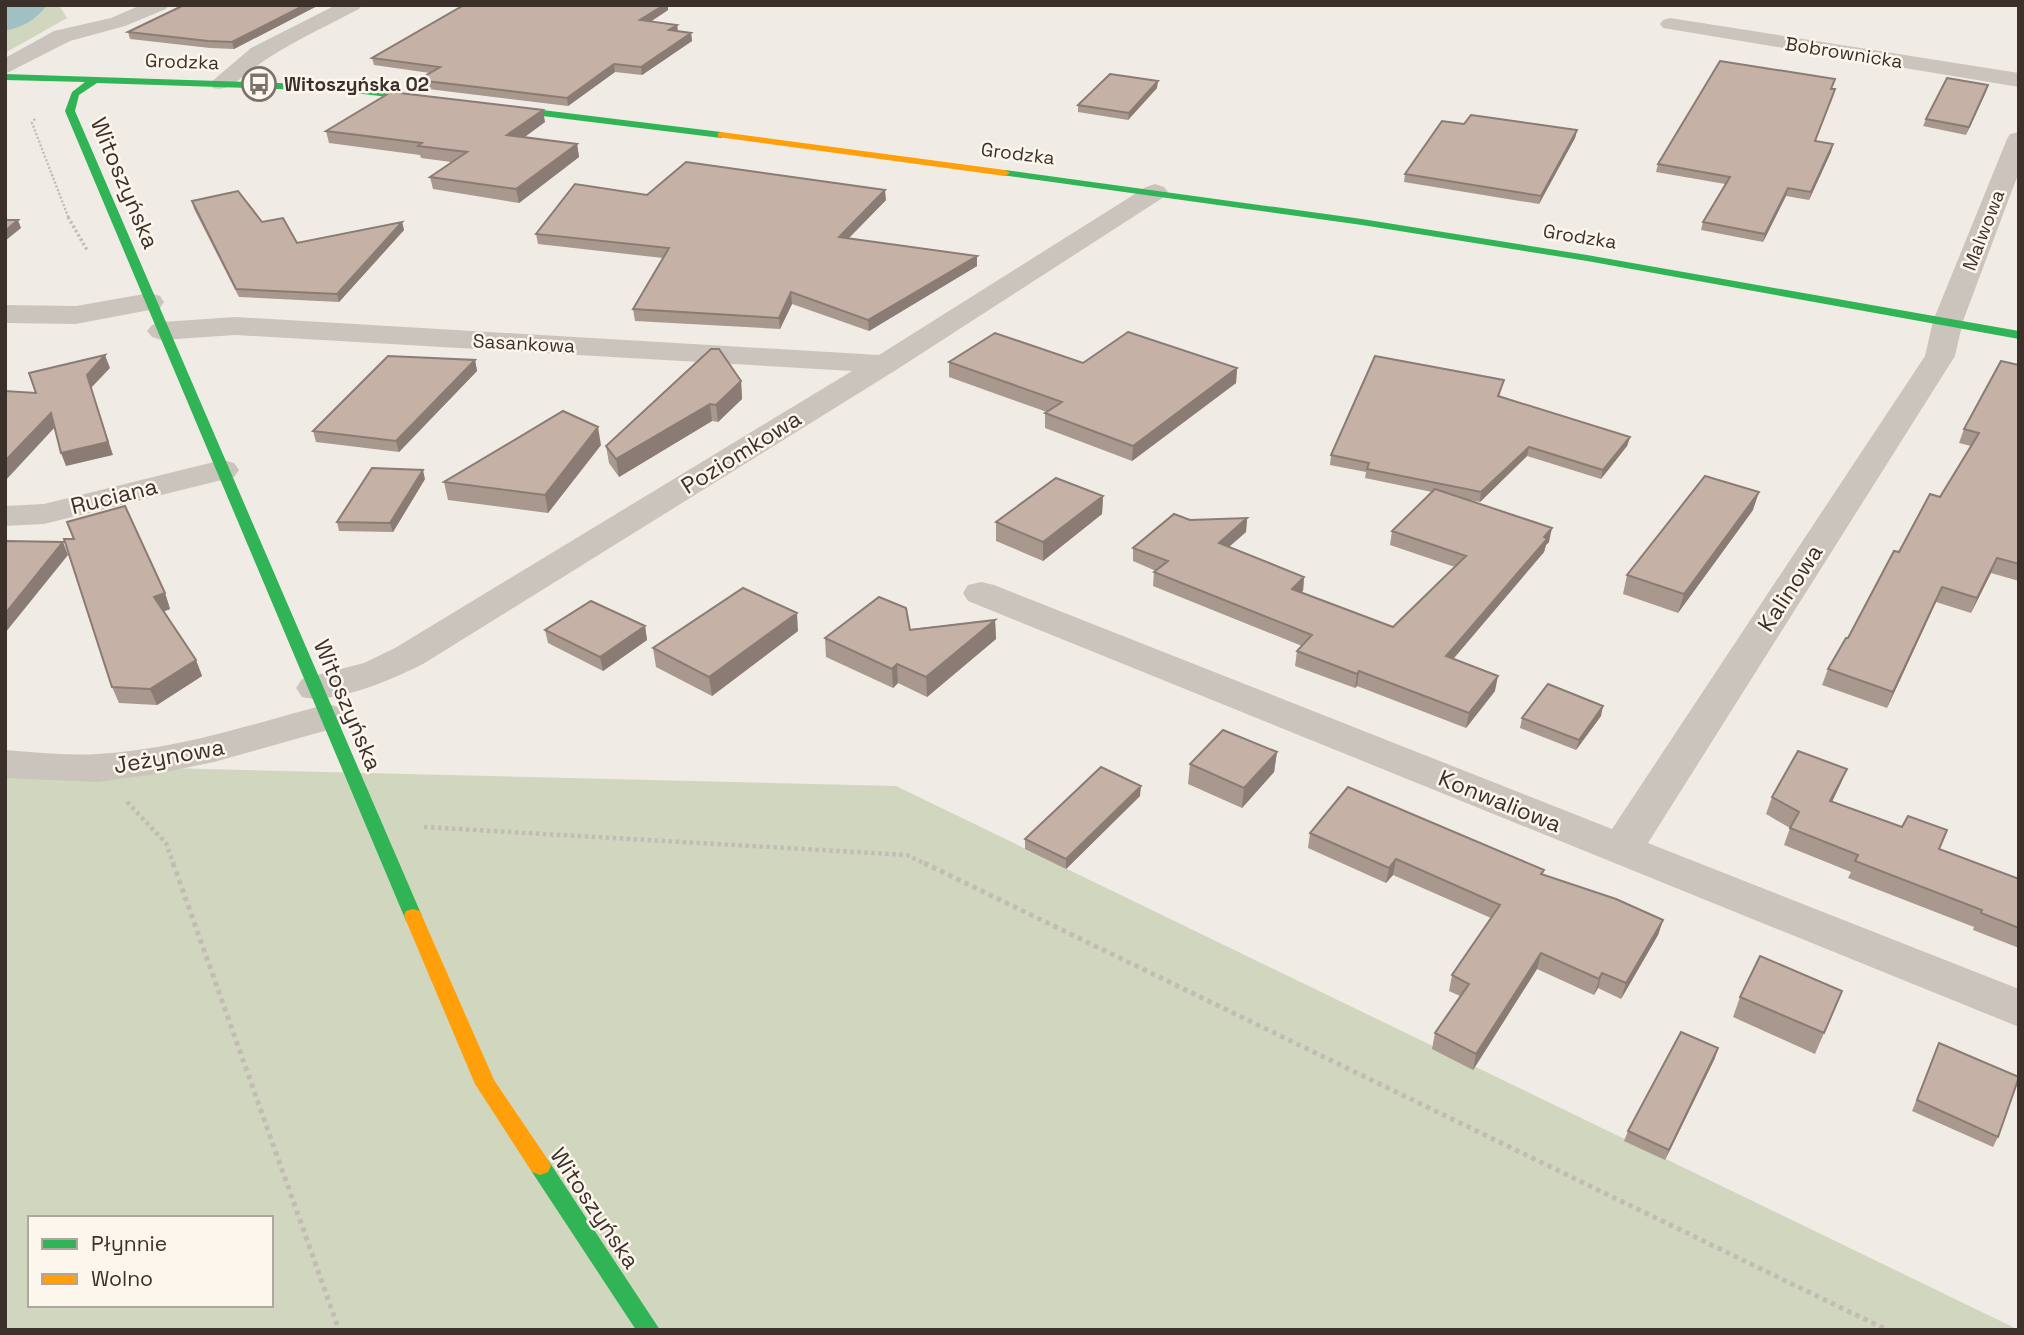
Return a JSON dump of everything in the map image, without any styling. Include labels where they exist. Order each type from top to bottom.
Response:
[{"type":"street","points":[[5,67],[62,36],[118,22],[159,5]]},
{"type":"street","points":[[220,83],[259,53],[352,5]]},
{"type":"street","name":"Bobrownicka","points":[[1670,24],[2019,80]]},
{"type":"street","name":"Grodzka","points":[[5,77],[220,83],[405,94],[1155,192],[1574,256],[2019,335]]},
{"type":"street","name":"Witoszyńska","points":[[96,79],[75,94],[70,111],[485,1084],[649,1330]]},
{"type":"street","name":"Malwowa","points":[[1948,321],[2019,139]]},
{"type":"street","name":"Poziomkowa","points":[[322,703],[409,656],[885,364],[1155,192]]},
{"type":"street","points":[[5,314],[76,315],[150,302]]},
{"type":"street","name":"Kalinowa","points":[[1621,850],[1940,356],[1948,321]]},
{"type":"street","name":"Sasankowa","points":[[162,331],[235,326],[885,364]]},
{"type":"street","name":"Ruciana","points":[[5,516],[44,514],[222,470]]},
{"type":"street","name":"Konwaliowa","points":[[981,593],[2019,1009]]},
{"type":"street","name":"Jeżynowa","points":[[5,764],[95,768],[158,761],[232,745],[322,703]]},
{"type":"path","points":[[95,768],[166,843],[339,1330]]},
{"type":"path","points":[[374,824],[907,855],[1887,1330]]},
{"type":"green space","points":[[45,5],[59,5],[67,18],[5,53],[5,29]]},
{"type":"green space","points":[[5,764],[896,786],[2019,1330],[5,1330]]},
{"type":"building","points":[[184,5],[305,5],[232,42],[128,32]]},
{"type":"building","points":[[464,5],[664,5],[640,20],[677,25],[669,30],[691,33],[641,67],[614,64],[567,98],[418,80],[440,67],[372,58]]},
{"type":"building","points":[[1720,61],[1835,79],[1831,89],[1835,89],[1815,141],[1833,144],[1811,192],[1788,188],[1765,234],[1703,222],[1730,177],[1658,164]]},
{"type":"building","points":[[1110,74],[1158,81],[1129,113],[1078,105]]},
{"type":"building","points":[[1947,78],[1988,85],[1969,127],[1926,119]]},
{"type":"building","points":[[391,92],[543,110],[507,135],[577,144],[516,189],[430,177],[467,152],[418,146],[422,143],[326,131]]},
{"type":"building","points":[[1471,115],[1577,130],[1541,196],[1405,174],[1442,121],[1464,124]]},
{"type":"building","points":[[686,162],[885,190],[839,237],[977,256],[868,320],[791,292],[779,318],[633,309],[669,248],[536,234],[575,184],[647,195]]},
{"type":"building","points":[[238,191],[262,222],[283,218],[297,243],[402,222],[337,294],[236,289],[192,201]]},
{"type":"building","points":[[5,220],[18,220],[5,231]]},
{"type":"building","points":[[1128,332],[1237,368],[1133,446],[1045,413],[1062,402],[949,362],[995,333],[1083,363]]},
{"type":"building","points":[[711,349],[719,349],[741,381],[716,405],[710,404],[616,459],[606,446]]},
{"type":"building","points":[[105,355],[87,375],[108,442],[61,453],[51,413],[5,461],[5,391],[36,393],[29,373]]},
{"type":"building","points":[[388,356],[475,360],[396,441],[313,431]]},
{"type":"building","points":[[1375,356],[1504,380],[1498,396],[1630,437],[1603,470],[1529,447],[1481,492],[1367,469],[1369,463],[1331,455]]},
{"type":"building","points":[[2001,361],[2019,365],[2019,564],[1997,558],[1977,598],[1942,587],[1893,692],[1828,669],[1848,638],[1894,551],[1899,552],[1930,494],[1940,497],[1979,433],[1964,429]]},
{"type":"building","points":[[563,411],[598,427],[545,495],[444,482]]},
{"type":"building","points":[[372,468],[423,470],[390,523],[337,522]]},
{"type":"building","points":[[1705,476],[1759,492],[1684,594],[1627,575]]},
{"type":"building","points":[[1056,478],[1103,496],[1043,542],[996,522]]},
{"type":"building","points":[[1435,489],[1552,528],[1544,537],[1547,539],[1446,656],[1498,676],[1469,713],[1359,671],[1357,674],[1297,651],[1312,635],[1154,572],[1168,561],[1133,548],[1174,514],[1190,520],[1247,518],[1219,543],[1304,577],[1292,589],[1393,627],[1466,556],[1392,531]]},
{"type":"building","points":[[125,506],[165,593],[154,597],[196,660],[150,689],[112,687],[64,539],[74,539],[67,522]]},
{"type":"building","points":[[5,541],[63,542],[5,614]]},
{"type":"building","points":[[743,588],[797,613],[709,677],[653,648]]},
{"type":"building","points":[[879,597],[906,608],[910,630],[995,620],[926,677],[897,664],[892,669],[825,638]]},
{"type":"building","points":[[591,601],[645,626],[600,657],[545,630]]},
{"type":"building","points":[[1548,684],[1603,706],[1579,740],[1522,718]]},
{"type":"building","points":[[1223,730],[1277,752],[1244,788],[1190,764]]},
{"type":"building","points":[[1798,751],[1847,769],[1830,801],[1902,827],[1908,816],[1947,830],[1939,849],[2019,879],[2019,928],[1981,913],[1982,910],[1855,861],[1858,855],[1790,828],[1799,812],[1772,797]]},
{"type":"building","points":[[1101,767],[1141,786],[1066,859],[1025,839]]},
{"type":"building","points":[[1348,787],[1544,870],[1541,874],[1616,899],[1663,920],[1626,983],[1602,973],[1599,979],[1541,953],[1476,1054],[1435,1033],[1469,984],[1452,975],[1500,905],[1396,859],[1389,868],[1310,833]]},
{"type":"building","points":[[1760,956],[1842,991],[1824,1033],[1740,997]]},
{"type":"building","points":[[1681,1032],[1718,1048],[1669,1150],[1628,1131]]},
{"type":"building","points":[[1939,1043],[2019,1077],[1998,1137],[1917,1100]]},
{"type":"waterway","points":[[5,17],[24,5]]},
{"type":"traffic: fast","points":[[5,77],[339,88],[721,135]]},
{"type":"traffic: fast","points":[[96,79],[75,94],[70,111],[413,916]]},
{"type":"traffic: fast","points":[[1005,173],[1362,222],[1587,258],[2019,335]]},
{"type":"traffic: fast","points":[[540,1166],[649,1330]]},
{"type":"traffic: slow","points":[[721,135],[1005,173]]},
{"type":"traffic: slow","points":[[413,916],[485,1084],[540,1166]]},
{"type":"place","name":"Witoszyńska 02","points":[[259,84]]}]
